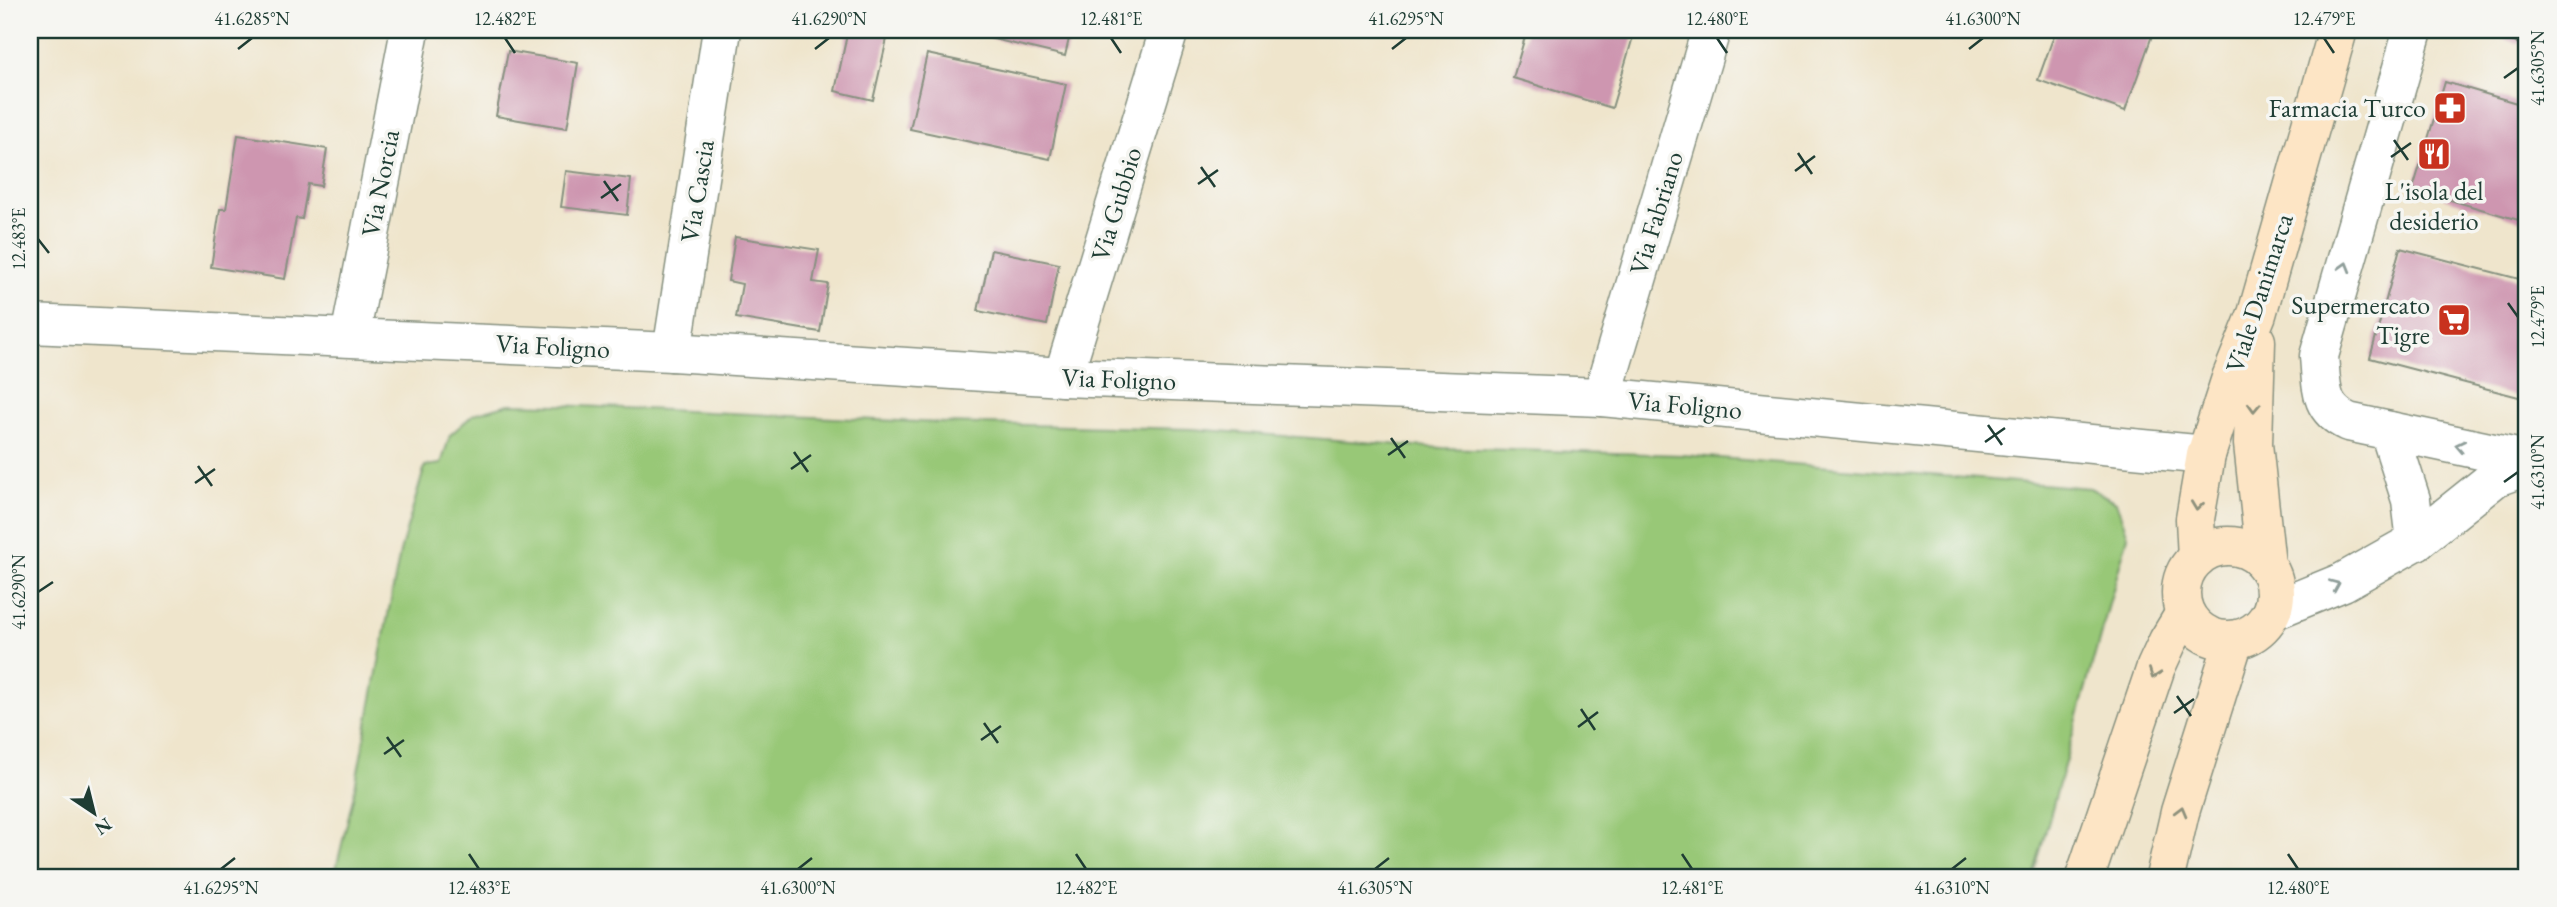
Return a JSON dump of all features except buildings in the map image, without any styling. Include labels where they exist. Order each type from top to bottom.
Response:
[{"type":"main road","name":"Viale Danimarca","points":[[2197,558],[2195,519],[2206,455],[2231,378],[2257,314],[2338,30]]},
{"type":"main road","points":[[2257,314],[2253,444],[2266,565]]},
{"type":"main road","points":[[2225,546],[2241,548],[2266,565],[2274,579],[2276,595],[2272,611],[2263,625],[2250,635],[2234,640],[2220,640],[2205,635],[2193,625],[2185,613],[2181,598],[2182,583],[2197,558],[2225,546]]},
{"type":"main road","points":[[2085,877],[2156,667],[2185,613]]},
{"type":"main road","points":[[2165,877],[2180,812],[2234,640]]},
{"type":"street","name":"Via Norcia","points":[[350,337],[411,30]]},
{"type":"street","name":"Via Cascia","points":[[672,352],[722,30]]},
{"type":"street","name":"Via Gubbio","points":[[1063,377],[1170,30]]},
{"type":"street","name":"Via Fabriano","points":[[1602,397],[1711,30]]},
{"type":"street","points":[[2413,30],[2319,356],[2323,400],[2334,416],[2348,422],[2527,460]]},
{"type":"street","name":"Via Foligno","points":[[30,324],[672,352],[1063,377],[1602,397],[2206,455]]},
{"type":"street","points":[[2389,431],[2411,500],[2416,541]]},
{"type":"street","points":[[2272,611],[2343,582],[2416,541],[2496,477],[2527,466]]},
{"type":"green space","points":[[509,404],[941,423],[1192,429],[1442,448],[1683,455],[2090,488],[2116,502],[2128,536],[2033,877],[334,877],[353,798],[400,552],[425,466],[441,464],[450,435],[474,414]]},
{"type":"place","name":"Farmacia Turco","points":[[2450,108]]},
{"type":"place","name":"L'isola del desiderio","points":[[2434,154]]},
{"type":"place","name":"Supermercato Tigre","points":[[2454,320]]}]
